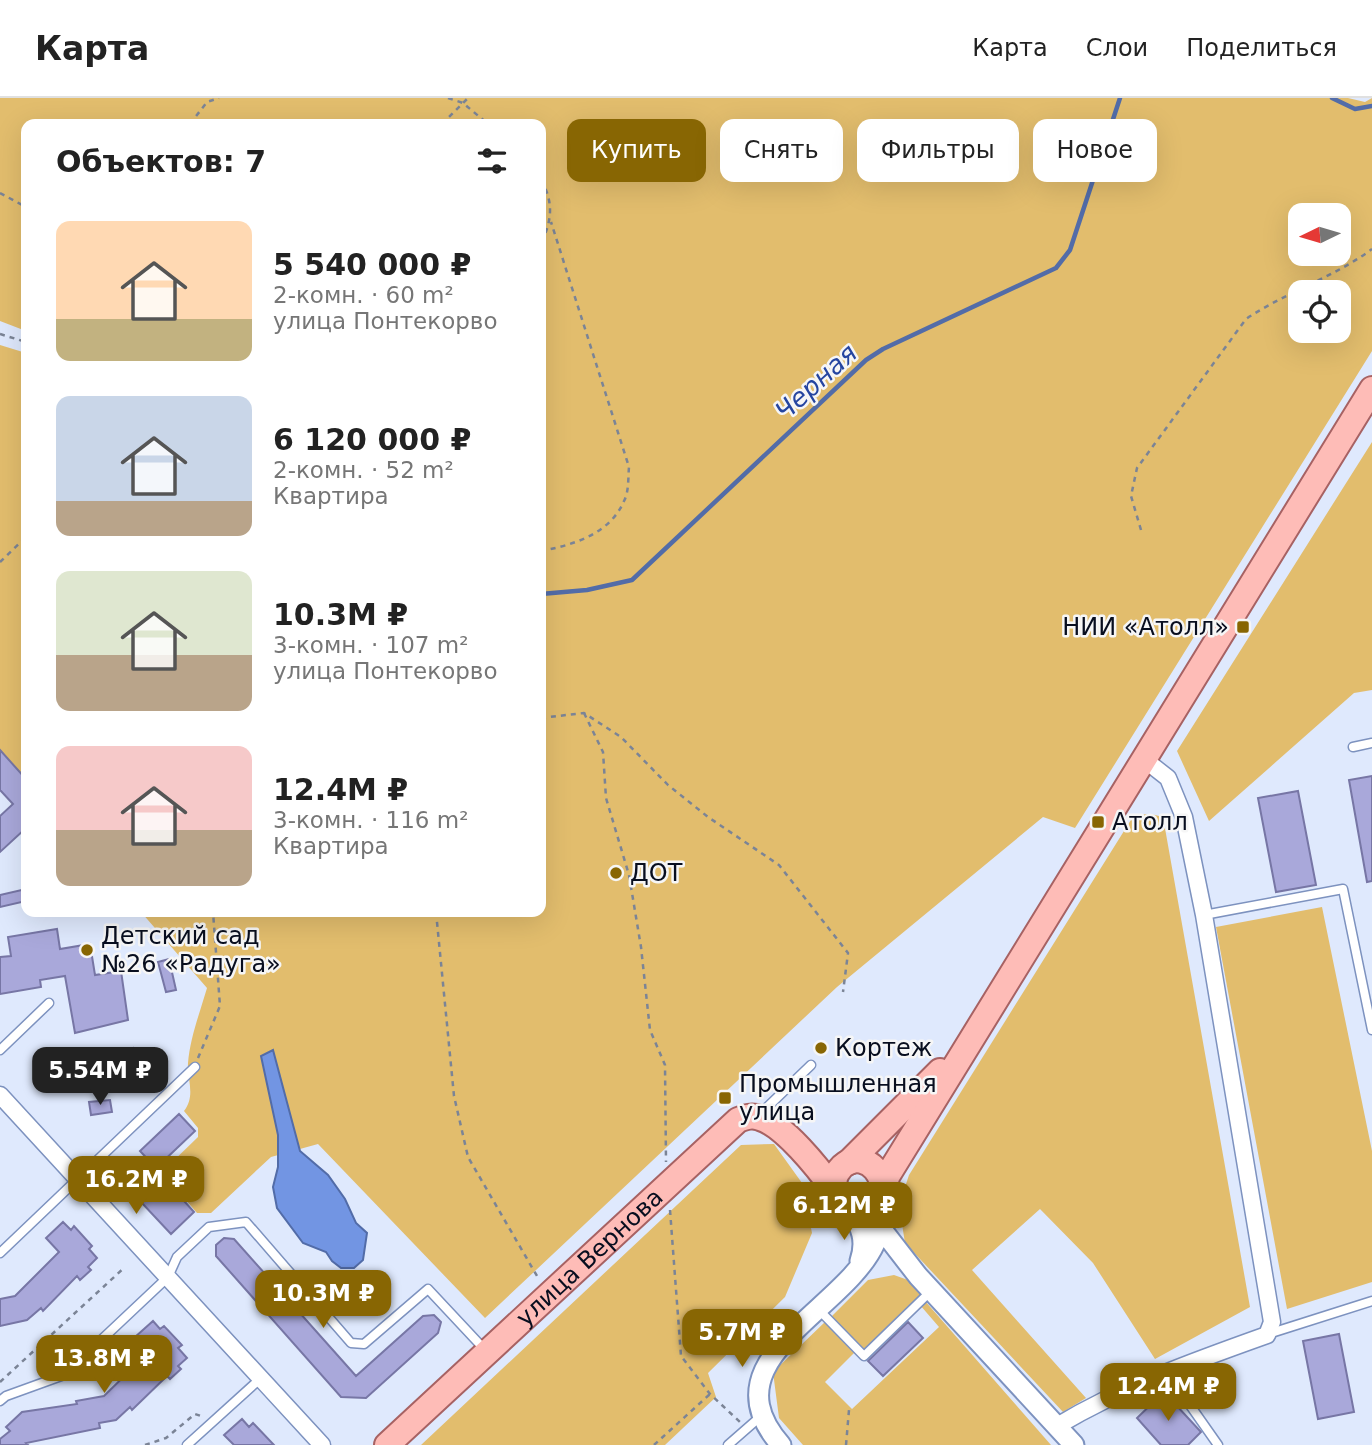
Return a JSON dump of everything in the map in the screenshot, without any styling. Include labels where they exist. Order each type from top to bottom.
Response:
[{"type":"main road","points":[[800,1150],[833,1189],[839,1202],[851,1210],[870,1208],[881,1194],[888,1175],[1372,389]]},
{"type":"main road","points":[[833,1189],[836,1173],[970,1041]]},
{"type":"main road","points":[[758,1116],[800,1150],[822,1162],[867,1162],[876,1168],[881,1194]]},
{"type":"main road","name":"улица Вернова","points":[[387,1445],[738,1120],[758,1116]]},
{"type":"street","points":[[1057,1426],[1099,1401],[1166,1371],[1267,1335],[1272,1322],[1271,1303],[1204,915],[1184,817],[1168,778],[1144,760]]},
{"type":"street","points":[[0,1095],[322,1445]]},
{"type":"street","points":[[781,1445],[760,1417],[757,1389],[763,1369],[786,1340],[855,1273],[876,1243],[880,1227],[881,1194]]},
{"type":"street","points":[[851,1210],[863,1232],[864,1244],[855,1273]]},
{"type":"street","points":[[880,1227],[931,1291],[1074,1445]]},
{"type":"lane","points":[[1353,747],[1372,743]]},
{"type":"lane","points":[[1204,915],[1343,890],[1372,1030]]},
{"type":"lane","points":[[0,1050],[49,1003]]},
{"type":"lane","points":[[758,1116],[811,1065]]},
{"type":"lane","points":[[0,1253],[195,1067]]},
{"type":"lane","points":[[0,1401],[6,1396],[64,1375],[167,1277],[177,1257],[209,1227],[246,1222],[351,1343],[364,1344],[428,1289],[486,1351]]},
{"type":"lane","points":[[819,1310],[864,1356],[931,1291]]},
{"type":"lane","points":[[1267,1335],[1372,1301]]},
{"type":"lane","points":[[1166,1371],[1218,1445]]},
{"type":"lane","points":[[187,1445],[261,1378]]},
{"type":"lane","points":[[729,1445],[760,1417]]},
{"type":"path","points":[[194,119],[207,102],[219,98]]},
{"type":"path","points":[[448,98],[463,103],[482,119]]},
{"type":"path","points":[[447,119],[468,98]]},
{"type":"path","points":[[546,189],[551,222],[629,467],[625,499],[610,525],[580,540],[546,550]]},
{"type":"path","points":[[0,193],[21,204]]},
{"type":"path","points":[[546,232],[551,222]]},
{"type":"path","points":[[1141,530],[1131,496],[1137,468],[1246,319],[1270,303],[1349,266],[1372,250]]},
{"type":"path","points":[[0,334],[21,340]]},
{"type":"path","points":[[0,562],[21,542]]},
{"type":"path","points":[[546,718],[584,713],[621,737],[668,785],[708,817],[779,865],[848,953],[843,992]]},
{"type":"path","points":[[584,713],[603,752],[606,798],[626,863],[642,947],[650,1030],[665,1065],[668,1183],[681,1356],[710,1394],[742,1425]]},
{"type":"path","points":[[195,1067],[220,1006],[213,917]]},
{"type":"path","points":[[436,917],[454,1096],[468,1157],[537,1276]]},
{"type":"path","points":[[0,1381],[125,1267]]},
{"type":"path","points":[[654,1445],[710,1394]]},
{"type":"path","points":[[846,1445],[849,1410]]},
{"type":"path","points":[[145,1445],[166,1438],[195,1414],[214,1421]]},
{"type":"shaded area","points":[[0,98],[1348,98],[1365,102],[1372,98],[1372,351],[1075,828],[1043,817],[837,987],[485,1318],[318,1144],[271,1157],[211,1213],[197,1213],[167,1178],[165,1169],[198,1137],[198,1128],[184,1111],[190,1099],[188,1063],[191,1044],[207,988],[145,917],[546,917],[546,119],[21,119],[21,329],[0,321]]},
{"type":"shaded area","points":[[0,345],[21,351],[21,773],[0,750]]},
{"type":"shaded area","points":[[1372,442],[1372,690],[1354,693],[1209,821],[1177,751]]},
{"type":"shaded area","points":[[1151,814],[1163,817],[1250,1307],[1155,1359],[1093,1263],[1040,1209],[972,1270],[1086,1398],[1063,1412],[905,1243],[899,1205],[909,1175],[1134,815]]},
{"type":"shaded area","points":[[1322,907],[1372,1151],[1372,1282],[1287,1309],[1216,927]]},
{"type":"shaded area","points":[[774,1144],[802,1183],[812,1233],[785,1297],[708,1373],[716,1397],[665,1445],[421,1445],[741,1145]]},
{"type":"shaded area","points":[[894,1275],[908,1280],[923,1297],[864,1353],[830,1318],[868,1280]]},
{"type":"shaded area","points":[[925,1301],[1051,1445],[803,1445],[779,1418],[773,1372],[826,1321],[855,1352],[825,1382],[852,1409],[939,1327],[920,1305]]},
{"type":"water","points":[[273,1050],[300,1151],[328,1175],[345,1199],[356,1223],[367,1233],[363,1260],[354,1268],[341,1268],[326,1252],[303,1243],[277,1208],[273,1187],[278,1167],[278,1135],[261,1056]]},
{"type":"building","points":[[0,750],[21,773],[21,833],[0,852],[0,816],[13,804],[0,790]]},
{"type":"building","points":[[1372,776],[1372,881],[1367,882],[1349,780]]},
{"type":"building","points":[[1298,791],[1316,885],[1276,892],[1258,798]]},
{"type":"building","points":[[21,890],[21,902],[0,907],[0,895]]},
{"type":"building","points":[[57,929],[60,949],[90,944],[95,975],[121,971],[128,1020],[75,1033],[65,976],[40,980],[41,987],[0,994],[0,957],[11,956],[8,937]]},
{"type":"building","points":[[169,959],[176,990],[166,992],[158,962]]},
{"type":"building","points":[[133,1048],[134,1053],[143,1052],[145,1065],[136,1067],[137,1074],[100,1080],[95,1055]]},
{"type":"building","points":[[110,1100],[112,1112],[91,1115],[89,1102]]},
{"type":"building","points":[[179,1114],[195,1131],[156,1168],[140,1151]]},
{"type":"building","points":[[165,1180],[194,1212],[171,1234],[141,1202]]},
{"type":"building","points":[[63,1222],[71,1230],[74,1226],[92,1246],[89,1249],[97,1258],[88,1267],[91,1270],[80,1280],[77,1276],[43,1311],[41,1308],[27,1320],[0,1326],[0,1299],[15,1296],[59,1252],[46,1238]]},
{"type":"building","points":[[224,1238],[234,1239],[356,1376],[423,1316],[434,1315],[441,1322],[438,1333],[366,1398],[341,1397],[216,1256],[216,1245]]},
{"type":"building","points":[[153,1321],[160,1329],[164,1326],[182,1345],[178,1348],[187,1358],[178,1366],[181,1369],[170,1379],[167,1376],[132,1410],[130,1407],[116,1420],[99,1423],[100,1428],[26,1443],[28,1445],[0,1445],[0,1439],[10,1431],[6,1427],[22,1412],[77,1404],[76,1401],[104,1396],[149,1352],[135,1337]]},
{"type":"building","points":[[908,1322],[923,1338],[883,1376],[868,1361]]},
{"type":"building","points":[[1339,1334],[1354,1412],[1318,1419],[1303,1341]]},
{"type":"building","points":[[1164,1392],[1201,1432],[1188,1445],[1161,1445],[1137,1418]]},
{"type":"building","points":[[242,1419],[249,1427],[253,1423],[274,1445],[234,1445],[224,1435]]},
{"type":"waterway","name":"Черная","points":[[546,594],[587,590],[632,580],[866,360],[883,349],[1056,268],[1070,250],[1120,98]]},
{"type":"waterway","points":[[1332,98],[1355,109],[1372,106]]},
{"type":"place","name":"НИИ «Атолл»","points":[[1243,627]]},
{"type":"place","name":"Атолл","points":[[1098,822]]},
{"type":"place","name":"ДОТ","points":[[616,873]]},
{"type":"place","name":"Детский сад №26 «Радуга»","points":[[87,950]]},
{"type":"place","name":"Кортеж","points":[[821,1048]]},
{"type":"place","name":"Промышленная улица","points":[[725,1098]]}]
